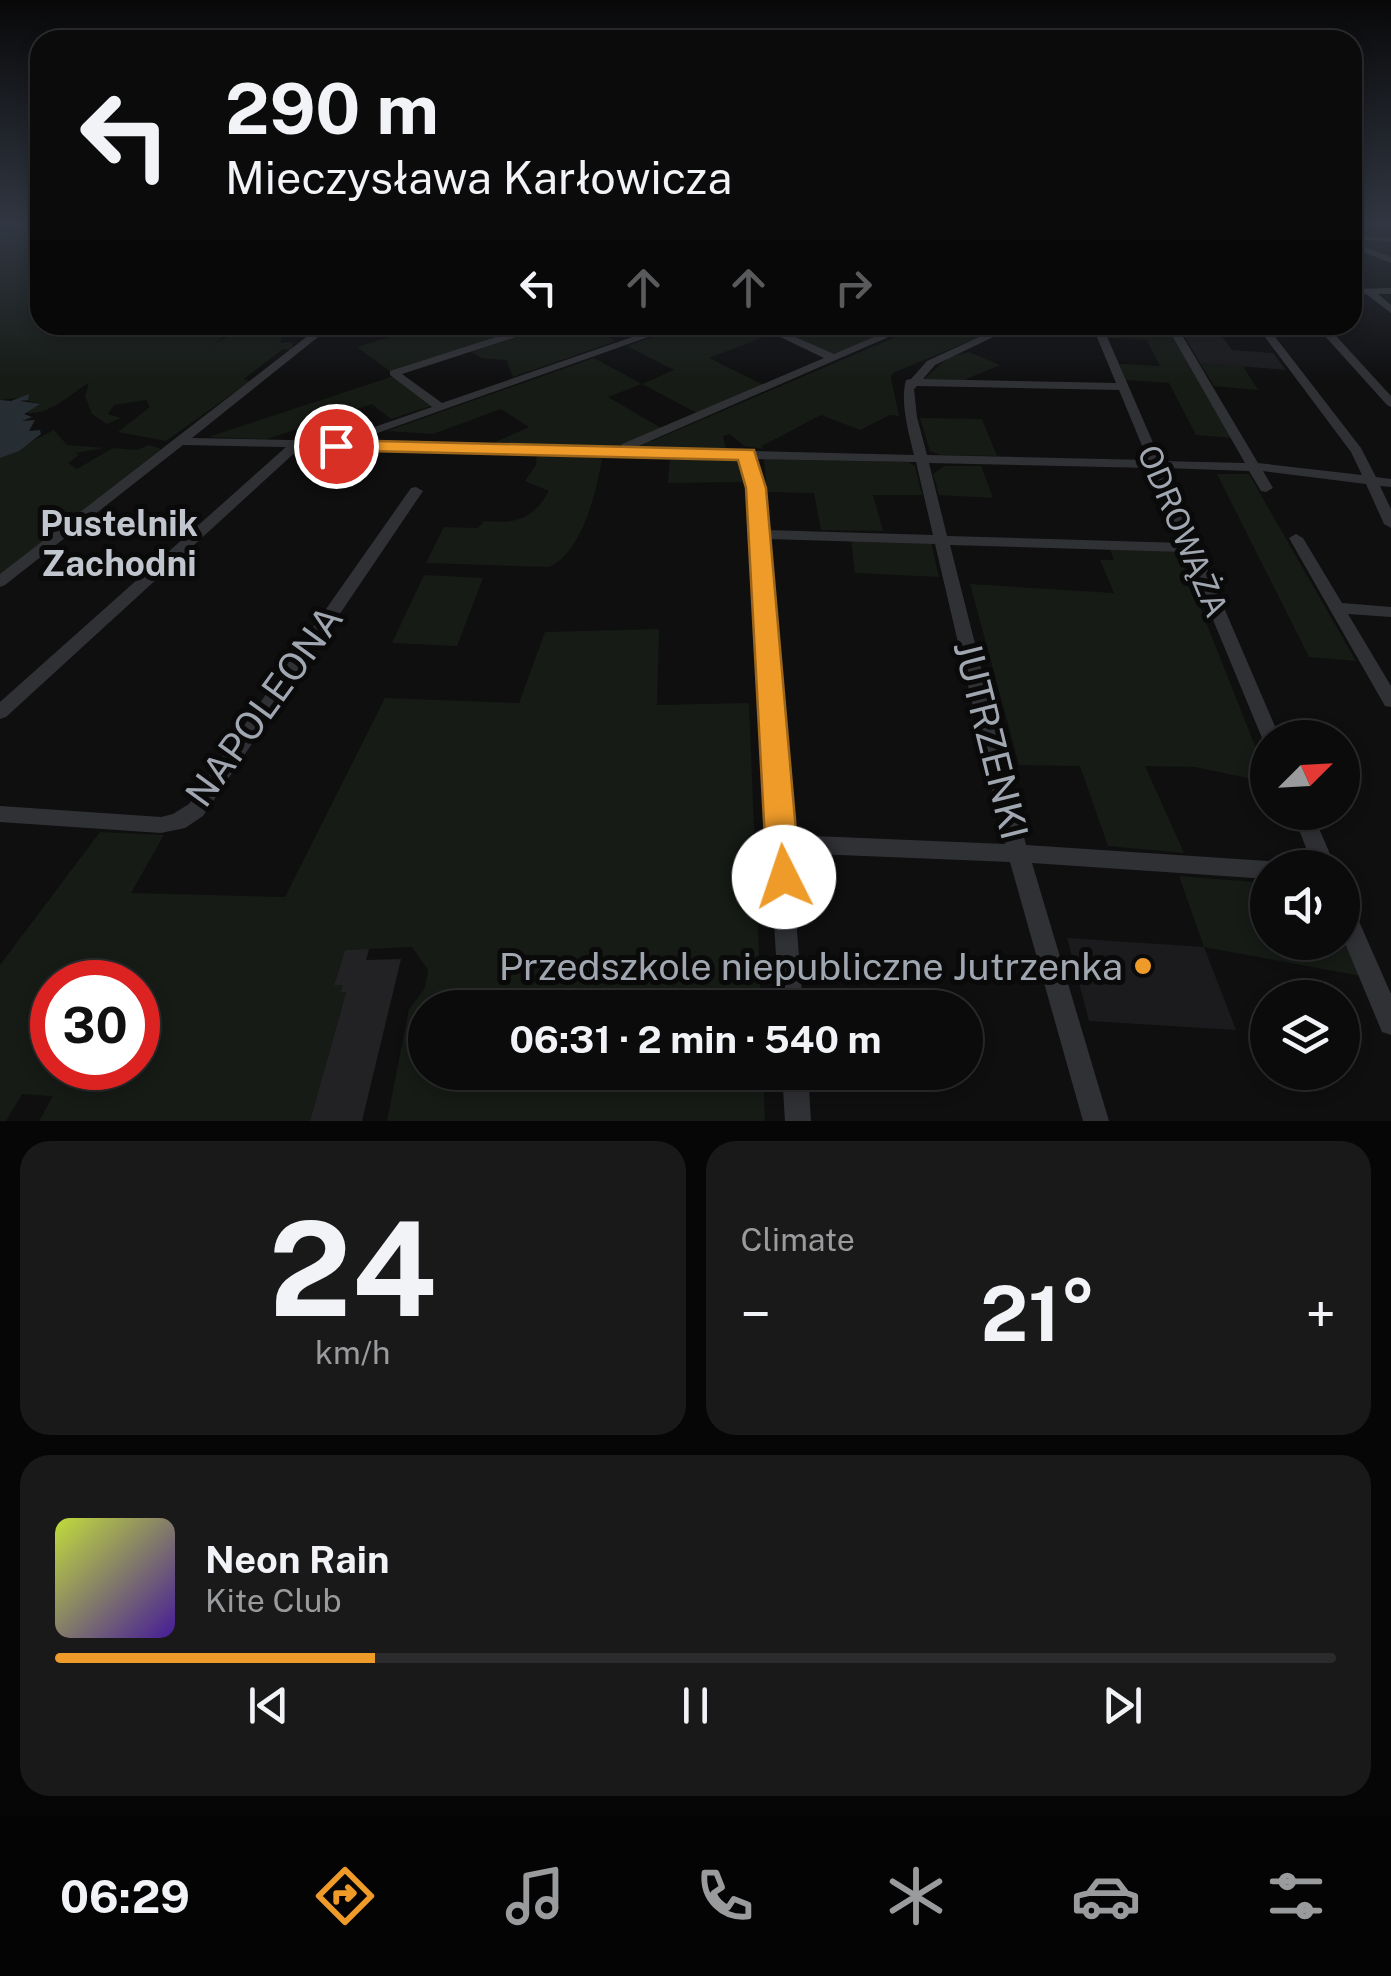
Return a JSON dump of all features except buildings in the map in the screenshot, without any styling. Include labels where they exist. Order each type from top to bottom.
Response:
[{"type":"street","points":[[1362,291],[1391,291]]},
{"type":"street","points":[[1368,291],[1391,310]]},
{"type":"street","points":[[0,582],[315,335]]},
{"type":"street","points":[[440,406],[394,373],[515,335]]},
{"type":"street","points":[[336,446],[649,335]]},
{"type":"street","points":[[782,335],[834,358]]},
{"type":"street","points":[[623,449],[888,335]]},
{"type":"street","points":[[910,382],[930,363],[991,335]]},
{"type":"street","name":"ODROWĄŻA","points":[[1101,335],[1262,720]]},
{"type":"street","points":[[1177,335],[1266,488]]},
{"type":"street","points":[[1268,335],[1356,452],[1391,524]]},
{"type":"street","points":[[1329,335],[1391,403]]},
{"type":"street","points":[[910,382],[1123,387]]},
{"type":"street","name":"JUTRZENKI","points":[[910,382],[911,418],[1018,853],[1096,1121]]},
{"type":"street","points":[[180,441],[1254,466],[1391,484]]},
{"type":"street","points":[[0,712],[296,445]]},
{"type":"street","points":[[747,454],[756,488],[790,990]]},
{"type":"street","name":"NAPOLEONA","points":[[0,814],[161,825],[178,822],[196,810],[416,491]]},
{"type":"street","points":[[758,534],[1190,548]]},
{"type":"street","points":[[1296,538],[1391,701]]},
{"type":"street","points":[[1337,608],[1391,612]]},
{"type":"street","points":[[782,844],[1018,853],[1042,858],[1250,869]]},
{"type":"street","points":[[1360,950],[1391,1023]]},
{"type":"street","points":[[796,1090],[798,1121]]},
{"type":"shaded area","points":[[0,275],[30,275],[30,335],[226,335],[213,345],[230,335],[283,335],[280,343],[293,342],[292,350],[283,349],[244,379],[250,381],[166,441],[118,432],[150,407],[146,400],[114,405],[108,414],[121,418],[107,424],[92,414],[85,396],[89,383],[36,413],[15,410],[39,404],[17,398],[0,400]]},
{"type":"shaded area","points":[[397,335],[505,335],[391,372],[357,347]]},
{"type":"shaded area","points":[[523,335],[604,335],[616,341],[513,377],[506,360],[482,358],[471,352]]},
{"type":"shaded area","points":[[658,335],[768,335],[709,358],[764,385],[697,413],[642,384],[674,370],[627,346]]},
{"type":"shaded area","points":[[788,335],[883,335],[835,355]]},
{"type":"shaded area","points":[[901,335],[983,335],[893,373],[899,416],[890,415],[860,430],[821,415],[762,446],[763,449],[744,446],[730,434],[723,436],[726,448],[493,443],[529,427],[501,409],[433,434],[387,431],[594,358],[642,384],[608,397],[661,428],[637,440],[652,441]]},
{"type":"shaded area","points":[[1107,335],[1173,335],[1232,438],[1196,435],[1169,383],[1126,380],[1119,364],[1160,366],[1147,340]]},
{"type":"shaded area","points":[[1184,335],[1221,335],[1232,350],[1273,353],[1286,370],[1200,363]]},
{"type":"shaded area","points":[[969,352],[1000,365],[964,380],[924,379],[949,357]]},
{"type":"shaded area","points":[[1200,363],[1243,366],[1258,390],[1214,386]]},
{"type":"shaded area","points":[[394,376],[434,405],[391,419],[372,404],[267,439],[208,437]]},
{"type":"shaded area","points":[[29,394],[28,400],[20,401],[40,404],[24,414],[32,417],[22,421],[35,420],[29,431],[40,430],[41,434],[19,451],[0,458],[0,400],[11,401]]},
{"type":"shaded area","points":[[920,418],[982,419],[997,456],[940,455],[930,451]]},
{"type":"shaded area","points":[[54,430],[67,445],[104,448],[75,453],[79,455],[68,463],[77,469],[113,448],[137,450],[149,445],[161,449],[0,575],[0,458]]},
{"type":"shaded area","points":[[537,452],[594,454],[602,458],[586,520],[561,560],[549,567],[426,563],[444,527],[478,528],[484,521],[522,518],[543,501],[549,491],[525,481],[536,465]]},
{"type":"shaded area","points":[[670,458],[735,460],[742,464],[745,482],[668,483]]},
{"type":"shaded area","points":[[764,459],[908,462],[915,466],[922,495],[873,495],[883,531],[821,530],[814,493],[767,492]]},
{"type":"shaded area","points":[[944,466],[981,466],[993,498],[939,495],[933,474]]},
{"type":"shaded area","points":[[1217,474],[1249,474],[1356,661],[1309,657]]},
{"type":"shaded area","points":[[851,539],[931,542],[939,577],[855,573]]},
{"type":"shaded area","points":[[1109,547],[1177,549],[1250,733],[1250,778],[1195,767],[1145,766],[1184,853],[1108,846],[1080,766],[1019,765],[970,584],[1114,593],[1100,560],[1114,560]]},
{"type":"shaded area","points":[[424,575],[483,578],[457,646],[392,643]]},
{"type":"shaded area","points":[[659,629],[657,705],[749,703],[760,990],[423,990],[428,970],[412,947],[345,950],[334,984],[343,985],[346,991],[310,1121],[39,1121],[53,1096],[22,1094],[6,1121],[0,1121],[0,965],[100,832],[164,835],[131,893],[285,897],[385,698],[519,703],[545,632]]},
{"type":"shaded area","points":[[1179,876],[1250,882],[1250,955],[1204,947]]},
{"type":"shaded area","name":"Przedszkole niepubliczne Jutrzenka","points":[[1067,938],[1204,947],[1236,1030],[1089,1021]]},
{"type":"shaded area","points":[[1274,960],[1354,960],[1361,976]]},
{"type":"shaded area","points":[[408,1014],[408,1090],[764,1090],[765,1121],[387,1121]]},
{"type":"place","name":"Przedszkole niepubliczne Jutrzenka","points":[[1143,966]]},
{"type":"district","name":"Pustelnik Zachodni","points":[[119,543]]},
{"type":"route","points":[[336,446],[747,454],[756,488],[784,877]]}]
